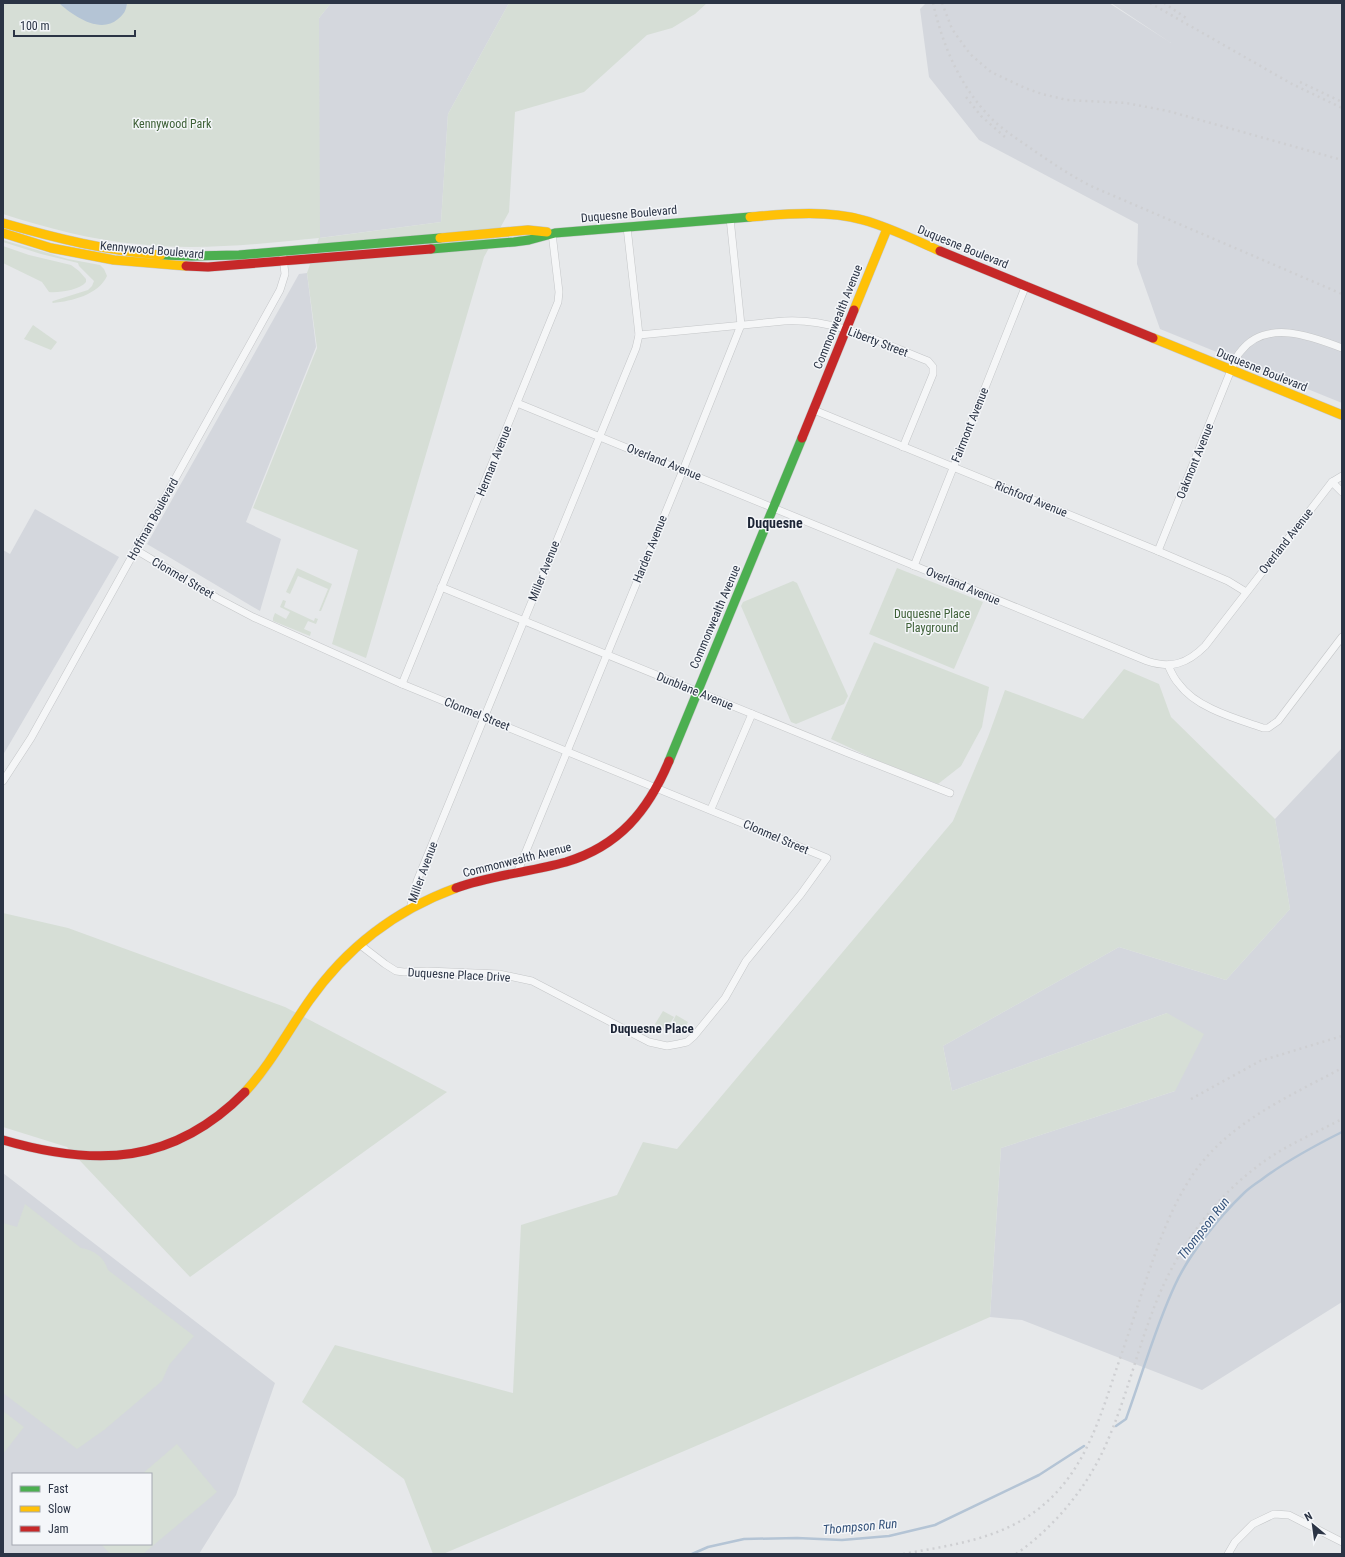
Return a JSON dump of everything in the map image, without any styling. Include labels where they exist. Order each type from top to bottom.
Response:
[{"type":"main road","name":"Duquesne Boulevard","points":[[301,249],[528,230],[552,233],[794,213],[827,214],[863,220],[887,229],[1342,416]]},
{"type":"main road","name":"Kennywood Boulevard","points":[[3,223],[54,238],[134,252],[197,256],[240,255],[301,249]]},
{"type":"main road","name":"Commonwealth Avenue","points":[[3,1140],[35,1150],[62,1155],[101,1158],[125,1155],[152,1149],[192,1132],[228,1107],[253,1084],[317,990],[335,968],[359,944],[377,930],[410,909],[459,887],[490,878],[566,863],[591,853],[602,847],[631,824],[648,803],[657,787],[814,410],[887,229]]},
{"type":"main road","name":"Kennywood Boulevard","points":[[3,233],[66,251],[114,260],[141,263],[208,267],[302,260]]},
{"type":"main road","name":"Duquesne Boulevard","points":[[302,260],[514,242],[529,240],[552,233]]},
{"type":"street","name":"Harden Avenue","points":[[517,873],[741,325],[730,218]]},
{"type":"street","name":"Miller Avenue","points":[[410,909],[417,881],[636,348],[639,335],[627,227]]},
{"type":"street","name":"Herman Avenue","points":[[402,684],[558,302],[560,292],[552,233]]},
{"type":"street","name":"Hoffman Boulevard","points":[[3,781],[31,738],[280,290],[285,274],[283,262],[284,251]]},
{"type":"street","name":"Fairmont Avenue","points":[[914,566],[1026,285]]},
{"type":"street","name":"Liberty Street","points":[[639,335],[802,320],[846,329],[928,361],[933,367],[933,374],[903,447]]},
{"type":"street","name":"Oakmont Avenue","points":[[1158,551],[1231,370],[1239,353],[1247,344],[1256,338],[1270,333],[1298,334],[1320,339],[1342,348]]},
{"type":"street","name":"Overland Avenue","points":[[517,403],[1147,661],[1161,665],[1181,663],[1199,652],[1332,482],[1342,476]]},
{"type":"street","name":"Richford Avenue","points":[[814,410],[1158,551],[1228,581],[1246,592]]},
{"type":"street","points":[[1332,482],[1342,492]]},
{"type":"street","name":"Clonmel Street","points":[[136,550],[217,598],[402,684],[657,787],[827,858]]},
{"type":"street","name":"Dunblane Avenue","points":[[441,587],[950,793]]},
{"type":"street","points":[[1168,665],[1178,684],[1183,690],[1201,703],[1231,717],[1263,728],[1268,728],[1278,721],[1342,637]]},
{"type":"street","points":[[710,809],[752,714]]},
{"type":"street","name":"Duquesne Place Drive","points":[[359,944],[396,971],[499,974],[532,981],[636,1036],[649,1042],[667,1046],[687,1042],[701,1029],[731,988],[746,961],[794,903],[827,858]]},
{"type":"street","points":[[1228,1554],[1235,1542],[1253,1524],[1274,1514],[1289,1515],[1342,1542]]},
{"type":"shaded area","points":[[331,3],[509,3],[448,114],[441,222],[319,238],[319,18]]},
{"type":"shaded area","points":[[926,3],[1109,3],[1171,43],[1111,3],[1342,3],[1342,403],[1160,329],[1137,264],[1138,224],[979,140],[929,77],[920,9]]},
{"type":"shaded area","points":[[307,273],[316,347],[246,522],[281,539],[260,611],[147,544],[299,274]]},
{"type":"shaded area","points":[[35,509],[119,557],[3,755],[3,550],[10,554]]},
{"type":"shaded area","points":[[1342,748],[1342,1302],[1202,1390],[1022,1320],[990,1317],[1001,1148],[1175,1091],[1167,1013],[952,1091],[943,1046],[1119,947],[1226,980],[1290,909],[1275,819]]},
{"type":"shaded area","points":[[3,1173],[275,1383],[236,1495],[199,1554],[3,1554]]},
{"type":"green space","name":"Kennywood Park","points":[[3,3],[331,3],[319,18],[320,238],[441,222],[448,114],[509,3],[707,3],[695,14],[672,28],[647,35],[584,92],[515,112],[509,212],[484,257],[366,658],[332,644],[358,550],[253,508],[317,348],[307,273],[319,238],[228,246],[160,246],[103,240],[53,229],[3,214]]},
{"type":"green space","points":[[3,240],[68,259],[100,265],[104,269],[107,276],[103,283],[84,296],[68,301],[53,303],[53,301],[88,290],[94,281],[79,266],[78,263],[41,254],[3,242]]},
{"type":"green space","points":[[3,246],[29,255],[71,265],[79,271],[86,279],[86,282],[79,287],[69,290],[49,292],[42,282],[3,263]]},
{"type":"green space","points":[[33,325],[57,342],[51,350],[24,339]]},
{"type":"green space","points":[[297,568],[332,584],[321,611],[319,611],[328,589],[298,576],[290,594],[286,592]]},
{"type":"green space","name":"Duquesne Place Playground","points":[[897,568],[983,602],[954,669],[869,634]]},
{"type":"green space","points":[[793,581],[797,583],[848,696],[844,704],[796,724],[791,722],[741,606],[743,602]]},
{"type":"green space","points":[[283,600],[286,601],[284,607],[314,621],[315,618],[318,619],[316,624],[308,621],[304,629],[311,632],[310,636],[273,621],[275,613],[286,619],[290,612],[280,607]]},
{"type":"green space","points":[[874,642],[989,687],[982,727],[961,766],[938,784],[876,760],[831,739]]},
{"type":"green space","points":[[1124,669],[1159,684],[1171,717],[1275,819],[1290,909],[1226,980],[1119,947],[943,1046],[952,1091],[1167,1013],[1204,1034],[1175,1091],[1001,1148],[990,1317],[731,1431],[443,1554],[433,1554],[404,1479],[302,1402],[335,1345],[513,1393],[521,1225],[617,1195],[643,1142],[677,1149],[953,821],[988,737],[1005,690],[1083,719]]},
{"type":"green space","points":[[3,913],[68,928],[285,1007],[447,1092],[190,1277],[67,1147],[3,1127]]},
{"type":"green space","points":[[663,1011],[674,1017],[666,1030],[655,1024]]},
{"type":"green space","points":[[676,1015],[688,1022],[685,1029],[676,1032],[669,1029]]},
{"type":"green space","points":[[25,1204],[81,1248],[90,1250],[98,1255],[104,1261],[108,1270],[194,1336],[169,1365],[162,1381],[104,1430],[77,1449],[3,1393],[3,1223],[17,1227]]},
{"type":"green space","points":[[3,1411],[24,1427],[3,1454]]},
{"type":"green space","points":[[177,1444],[217,1492],[143,1554],[110,1554],[102,1545],[152,1545],[152,1473],[143,1473]]},
{"type":"water","points":[[59,3],[127,3],[123,14],[118,19],[103,25],[87,22],[79,18]]},
{"type":"waterway","name":"Thompson Run","points":[[1116,1426],[1126,1419],[1155,1335],[1175,1285],[1188,1261],[1205,1236],[1246,1191],[1290,1160],[1342,1132]]},
{"type":"waterway","name":"Thompson Run","points":[[692,1554],[708,1547],[744,1539],[797,1538],[842,1540],[889,1536],[935,1525],[1039,1475],[1084,1446]]},
{"type":"railway","points":[[933,3],[942,36],[963,81],[982,109],[1004,130],[1064,171],[1093,187],[1342,294]]},
{"type":"railway","points":[[942,3],[952,29],[970,54],[991,72],[1025,88],[1067,100],[1126,103],[1168,111],[1342,160]]},
{"type":"railway","points":[[1150,3],[1292,84],[1342,108]]},
{"type":"railway","points":[[1164,3],[1186,18]]},
{"type":"railway","points":[[1300,82],[1342,102]]},
{"type":"railway","points":[[966,97],[981,116],[1006,138]]},
{"type":"railway","points":[[1191,1099],[1260,1061],[1342,1036]]},
{"type":"railway","points":[[903,1554],[974,1540],[1002,1530],[1036,1511],[1054,1495],[1068,1478],[1080,1459],[1100,1418],[1160,1241],[1172,1211],[1187,1183],[1210,1153],[1244,1124],[1282,1100],[1342,1068]]},
{"type":"railway","points":[[1016,1554],[1030,1544],[1055,1521],[1077,1494],[1095,1466],[1113,1427],[1147,1326],[1167,1277],[1189,1240],[1209,1212],[1245,1176],[1272,1156],[1342,1119]]},
{"type":"traffic: fast","points":[[431,249],[514,242],[529,240],[555,233],[750,217]]},
{"type":"traffic: fast","points":[[161,255],[239,255],[440,238]]},
{"type":"traffic: fast","points":[[669,761],[802,438]]},
{"type":"traffic: slow","points":[[750,217],[806,214],[849,217],[882,226],[940,251]]},
{"type":"traffic: slow","points":[[3,223],[81,243],[161,255]]},
{"type":"traffic: slow","points":[[854,310],[887,229]]},
{"type":"traffic: slow","points":[[440,238],[528,230],[547,232]]},
{"type":"traffic: slow","points":[[3,233],[51,248],[114,260],[186,266]]},
{"type":"traffic: slow","points":[[1153,338],[1342,415]]},
{"type":"traffic: slow","points":[[245,1092],[271,1059],[309,1001],[339,964],[356,948],[393,919],[413,907],[456,888]]},
{"type":"traffic: jam","points":[[186,266],[208,267],[431,249]]},
{"type":"traffic: jam","points":[[940,251],[1153,338]]},
{"type":"traffic: jam","points":[[802,438],[854,310]]},
{"type":"traffic: jam","points":[[456,888],[483,880],[566,862],[585,855],[602,846],[630,824],[641,811],[652,796],[669,761]]},
{"type":"traffic: jam","points":[[3,1140],[37,1149],[70,1154],[101,1156],[132,1154],[161,1146],[190,1134],[218,1116],[245,1092]]},
{"type":"district","name":"Duquesne","points":[[775,523]]},
{"type":"district","name":"Duquesne Place","points":[[652,1028]]}]
